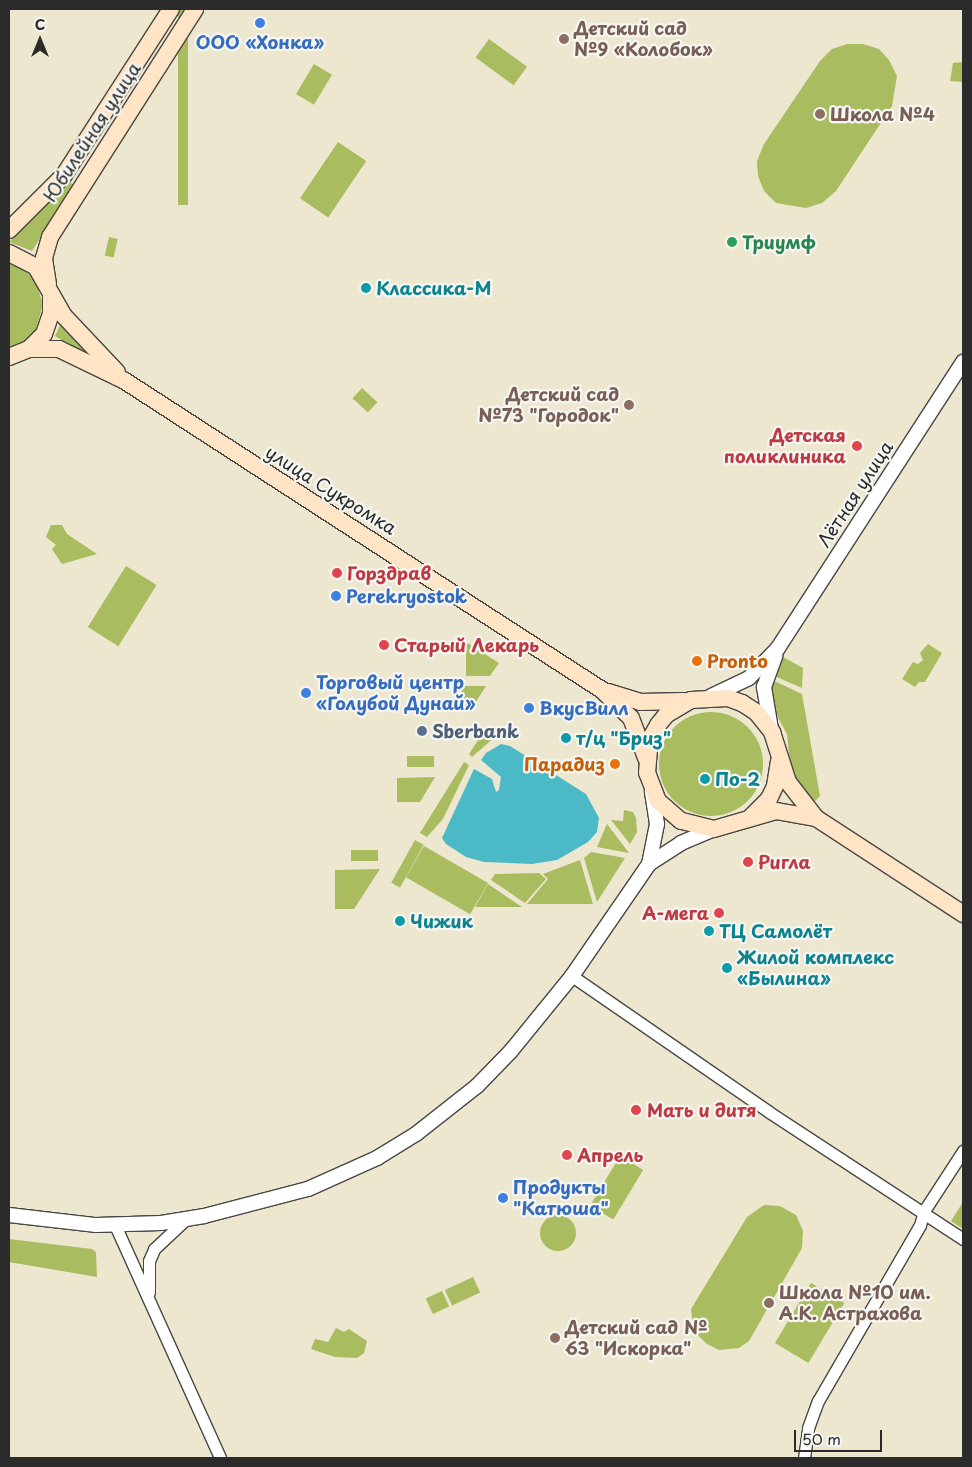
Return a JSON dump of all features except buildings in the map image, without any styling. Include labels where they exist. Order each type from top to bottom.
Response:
[{"type":"main road","name":"Юбилейная улица","points":[[9,230],[64,175],[171,9]]},
{"type":"main road","name":"Юбилейная улица","points":[[50,289],[44,258],[50,237],[195,9]]},
{"type":"main road","points":[[9,253],[32,264],[50,289],[64,316],[125,381]]},
{"type":"main road","points":[[9,357],[29,349],[48,325],[50,289]]},
{"type":"main road","name":"улица Сукромка","points":[[29,349],[59,349],[125,381],[602,690],[631,718],[646,758]]},
{"type":"main road","name":"улица Сукромка","points":[[602,690],[640,702],[699,698]]},
{"type":"main road","points":[[816,818],[776,811],[714,829],[681,821],[664,808],[652,790],[646,758],[658,725],[679,705],[699,698],[742,703],[756,712],[775,740],[788,782],[816,818],[963,914]]},
{"type":"main road","points":[[747,820],[759,810],[775,786],[779,762],[775,740]]},
{"type":"street","name":"Лётная улица","points":[[778,648],[963,362]]},
{"type":"street","points":[[699,698],[750,678],[778,648]]},
{"type":"street","points":[[775,740],[764,687],[778,648]]},
{"type":"street","points":[[649,864],[657,824],[652,790]]},
{"type":"street","points":[[9,1215],[115,1225],[188,1219],[279,1198],[354,1169],[393,1149],[471,1092],[511,1052],[572,976],[649,864],[681,843],[714,829]]},
{"type":"street","points":[[572,976],[769,1112],[924,1211],[963,1239]]},
{"type":"street","points":[[804,1458],[808,1428],[818,1401],[920,1225],[924,1211],[963,1151]]},
{"type":"street","points":[[152,1306],[148,1276],[154,1249],[175,1227],[188,1219]]},
{"type":"street","points":[[115,1225],[220,1458]]},
{"type":"green space","points":[[178,9],[188,9],[188,205],[178,205]]},
{"type":"green space","points":[[489,39],[527,67],[514,85],[475,58]]},
{"type":"green space","points":[[847,44],[863,44],[879,49],[889,60],[897,76],[892,106],[836,191],[822,203],[806,208],[776,203],[764,191],[758,176],[757,161],[764,144],[820,61],[832,49]]},
{"type":"green space","points":[[963,62],[963,82],[950,81],[953,63]]},
{"type":"green space","points":[[314,64],[332,75],[314,105],[296,94]]},
{"type":"green space","points":[[338,142],[366,161],[328,217],[300,198]]},
{"type":"green space","points":[[68,181],[74,185],[32,251],[9,242]]},
{"type":"green space","points":[[109,237],[118,239],[113,258],[105,256]]},
{"type":"green space","points":[[9,263],[23,269],[35,280],[43,304],[36,329],[24,341],[9,347]]},
{"type":"green space","points":[[61,323],[93,357],[92,359],[55,336]]},
{"type":"green space","points":[[362,388],[377,402],[368,413],[352,398]]},
{"type":"green space","points":[[51,525],[62,525],[67,534],[97,554],[62,564],[52,549],[56,545],[46,537]]},
{"type":"green space","points":[[126,566],[157,585],[118,646],[88,627]]},
{"type":"green space","points":[[466,642],[499,663],[490,676],[466,676]]},
{"type":"green space","points":[[928,644],[942,653],[925,682],[919,682],[915,687],[902,679],[913,662],[918,664],[923,660],[920,653]]},
{"type":"green space","points":[[783,657],[803,668],[802,688],[772,675]]},
{"type":"green space","points":[[770,679],[802,694],[820,796],[813,803],[791,773],[787,734],[775,712]]},
{"type":"green space","points":[[461,686],[486,686],[470,711],[461,711]]},
{"type":"green space","points":[[711,712],[731,716],[748,727],[759,744],[763,764],[759,784],[748,801],[731,812],[711,816],[691,812],[674,801],[663,784],[659,764],[663,744],[674,727],[691,716]]},
{"type":"green space","points":[[484,731],[495,737],[472,757],[469,754]]},
{"type":"green space","points":[[407,756],[434,756],[434,767],[407,767]]},
{"type":"green space","points":[[464,762],[469,765],[443,819],[427,837],[420,833]]},
{"type":"green space","points":[[435,777],[420,802],[397,802],[397,778]]},
{"type":"green space","points":[[624,810],[633,812],[636,818],[637,832],[630,844],[611,820],[623,821]]},
{"type":"green space","points":[[607,824],[629,853],[597,847]]},
{"type":"green space","points":[[415,840],[424,845],[400,888],[391,883]]},
{"type":"green space","points":[[424,846],[488,883],[470,914],[406,877]]},
{"type":"green space","points":[[351,850],[378,850],[378,861],[351,861]]},
{"type":"green space","points":[[591,852],[625,858],[597,902],[584,858]]},
{"type":"green space","points":[[580,860],[593,904],[527,904],[548,879],[543,874]]},
{"type":"green space","points":[[380,869],[354,909],[335,909],[335,870]]},
{"type":"green space","points":[[539,873],[546,879],[525,903],[491,880],[495,874]]},
{"type":"green space","points":[[488,884],[522,907],[475,907]]},
{"type":"green space","points":[[620,1156],[643,1170],[613,1220],[590,1206]]},
{"type":"green space","points":[[963,1202],[963,1229],[951,1221]]},
{"type":"green space","points":[[764,1205],[780,1206],[796,1215],[803,1231],[802,1248],[749,1341],[739,1348],[719,1350],[707,1344],[694,1332],[691,1309],[747,1217]]},
{"type":"green space","points":[[558,1215],[565,1216],[571,1220],[575,1226],[575,1240],[571,1246],[565,1250],[558,1251],[551,1250],[545,1246],[541,1240],[540,1233],[541,1226],[545,1220],[551,1216]]},
{"type":"green space","points":[[9,1239],[92,1249],[96,1252],[97,1277],[9,1262]]},
{"type":"green space","points":[[473,1277],[480,1292],[452,1306],[445,1290]]},
{"type":"green space","points":[[811,1283],[844,1303],[808,1363],[775,1343]]},
{"type":"green space","points":[[442,1291],[449,1306],[433,1314],[426,1299]]},
{"type":"green space","points":[[336,1328],[344,1332],[349,1329],[367,1341],[364,1353],[357,1358],[335,1357],[311,1349],[315,1339],[328,1342]]},
{"type":"water","points":[[501,744],[510,746],[586,794],[599,818],[597,832],[588,842],[557,860],[532,864],[484,862],[466,857],[446,844],[442,838],[474,769],[492,779],[496,792],[499,790],[501,777],[481,760],[486,753]]},
{"type":"place","name":"ООО «Хонка»","points":[[260,23]]},
{"type":"place","name":"Детский сад №9 «Колобок»","points":[[564,39]]},
{"type":"place","name":"Школа №4","points":[[820,114]]},
{"type":"place","name":"Триумф","points":[[732,242]]},
{"type":"place","name":"Классика-М","points":[[366,288]]},
{"type":"place","name":"Детский сад №73 \"Городок\"","points":[[629,405]]},
{"type":"place","name":"Детская поликлиника","points":[[857,446]]},
{"type":"place","name":"Горздрав","points":[[337,573]]},
{"type":"place","name":"Perekryostok","points":[[336,596]]},
{"type":"place","name":"Старый Лекарь","points":[[384,645]]},
{"type":"place","name":"Pronto","points":[[697,661]]},
{"type":"place","name":"Торговый центр «Голубой Дунай»","points":[[306,693]]},
{"type":"place","name":"ВкусВилл","points":[[529,708]]},
{"type":"place","name":"Sberbank","points":[[422,731]]},
{"type":"place","name":"т/ц \"Бриз\"","points":[[566,738]]},
{"type":"place","name":"Парадиз","points":[[615,764]]},
{"type":"place","name":"По-2","points":[[705,779]]},
{"type":"place","name":"Ригла","points":[[748,862]]},
{"type":"place","name":"А-мега","points":[[719,913]]},
{"type":"place","name":"Чижик","points":[[400,921]]},
{"type":"place","name":"ТЦ Самолёт","points":[[709,931]]},
{"type":"place","name":"Жилой комплекс «Былина»","points":[[727,968]]},
{"type":"place","name":"Мать и дитя","points":[[636,1110]]},
{"type":"place","name":"Апрель","points":[[567,1155]]},
{"type":"place","name":"Продукты \"Катюша\"","points":[[503,1198]]},
{"type":"place","name":"Школа №10 им. А.К. Астрахова","points":[[769,1303]]},
{"type":"place","name":"Детский сад № 63 \"Искорка\"","points":[[555,1338]]}]
